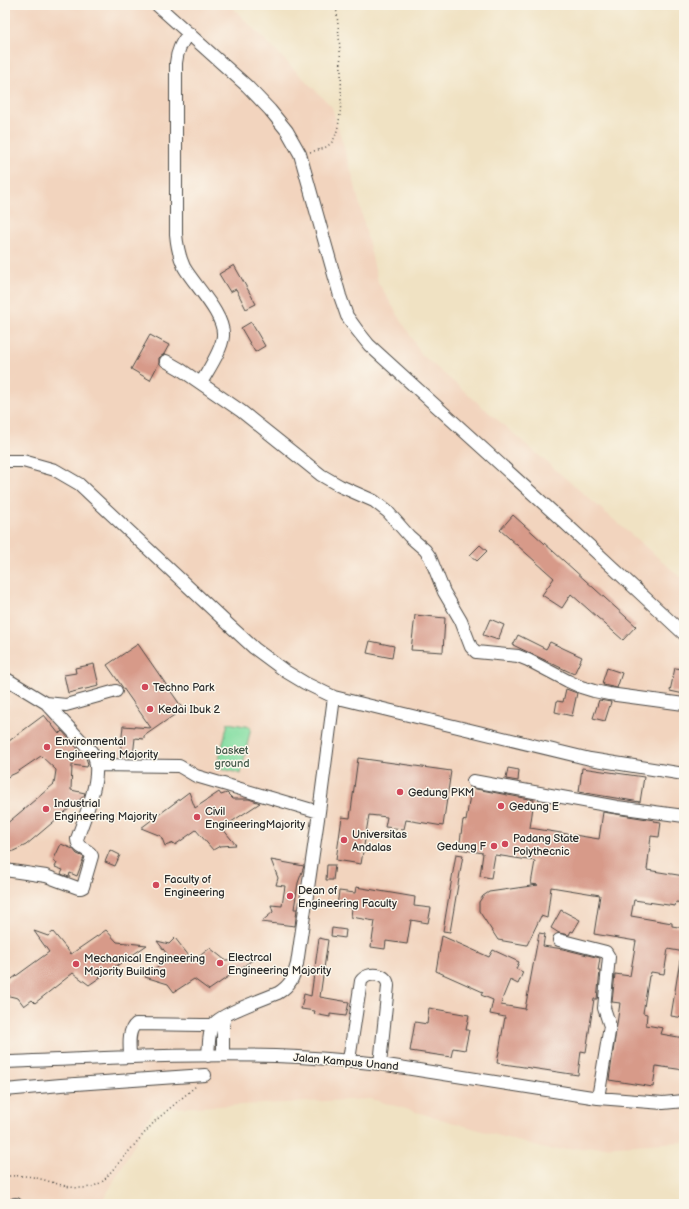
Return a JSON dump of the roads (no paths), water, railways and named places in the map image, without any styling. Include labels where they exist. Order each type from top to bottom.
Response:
[{"type":"street","points":[[157,5],[247,86],[270,110],[287,131],[300,154],[340,296],[347,316],[356,330],[369,345],[566,524],[684,634]]},
{"type":"street","points":[[188,34],[180,45],[176,63],[176,234],[178,251],[184,265],[218,316],[222,325],[223,334],[221,344],[201,383]]},
{"type":"street","points":[[166,361],[242,411],[321,475],[340,486],[374,501],[388,512],[430,557],[444,592],[461,621],[471,647],[476,652],[518,656],[581,687],[594,691],[684,704]]},
{"type":"street","points":[[5,461],[23,461],[55,470],[80,484],[254,648],[285,671],[334,696],[590,759],[684,774]]},
{"type":"street","points":[[5,678],[46,703],[91,751],[96,765],[94,786],[77,839],[78,845],[91,852],[92,856],[83,887],[78,888],[46,876],[5,870]]},
{"type":"street","points":[[46,703],[66,705],[116,691]]},
{"type":"street","points":[[208,1056],[210,1034],[220,1022],[278,993],[290,984],[294,977],[319,812],[334,696]]},
{"type":"street","points":[[96,765],[179,766],[196,776],[319,812]]},
{"type":"street","points":[[473,781],[617,807],[684,816]]},
{"type":"street","points":[[558,940],[606,952],[609,957],[604,1008],[610,1026],[598,1098]]},
{"type":"street","points":[[349,1060],[361,981],[368,975],[376,975],[382,976],[388,982],[380,1064]]},
{"type":"street","points":[[220,1022],[223,1056]]},
{"type":"street","points":[[130,1057],[130,1033],[132,1027],[136,1024],[220,1022]]},
{"type":"street","name":"Jalan Kampus Unand","points":[[5,1062],[130,1057],[208,1056],[275,1056],[349,1060],[598,1098],[663,1103],[684,1101]]},
{"type":"street","points":[[5,1090],[205,1075]]},
{"type":"place","name":"Techno Park","points":[[145,687]]},
{"type":"place","name":"Kedai Ibuk 2","points":[[150,709]]},
{"type":"place","name":"Environmental Engineering Majority","points":[[47,747]]},
{"type":"place","name":"Gedung PKM","points":[[400,792]]},
{"type":"place","name":"Gedung E","points":[[501,806]]},
{"type":"place","name":"Industrial Engineering Majority","points":[[46,809]]},
{"type":"place","name":"Civil EngineeringMajority","points":[[197,817]]},
{"type":"place","name":"Universitas Andalas","points":[[344,840]]},
{"type":"place","name":"Padang State Polythecnic","points":[[505,844]]},
{"type":"place","name":"Gedung F","points":[[494,846]]},
{"type":"place","name":"Faculty of Engineering","points":[[156,885]]},
{"type":"place","name":"Dean of Engineering Faculty","points":[[290,896]]},
{"type":"place","name":"Electrcal Engineering Majority","points":[[220,963]]},
{"type":"place","name":"Mechanical Engineering Majority Building","points":[[76,964]]},
{"type":"park label","name":"basket ground","points":[[232,756]]}]
